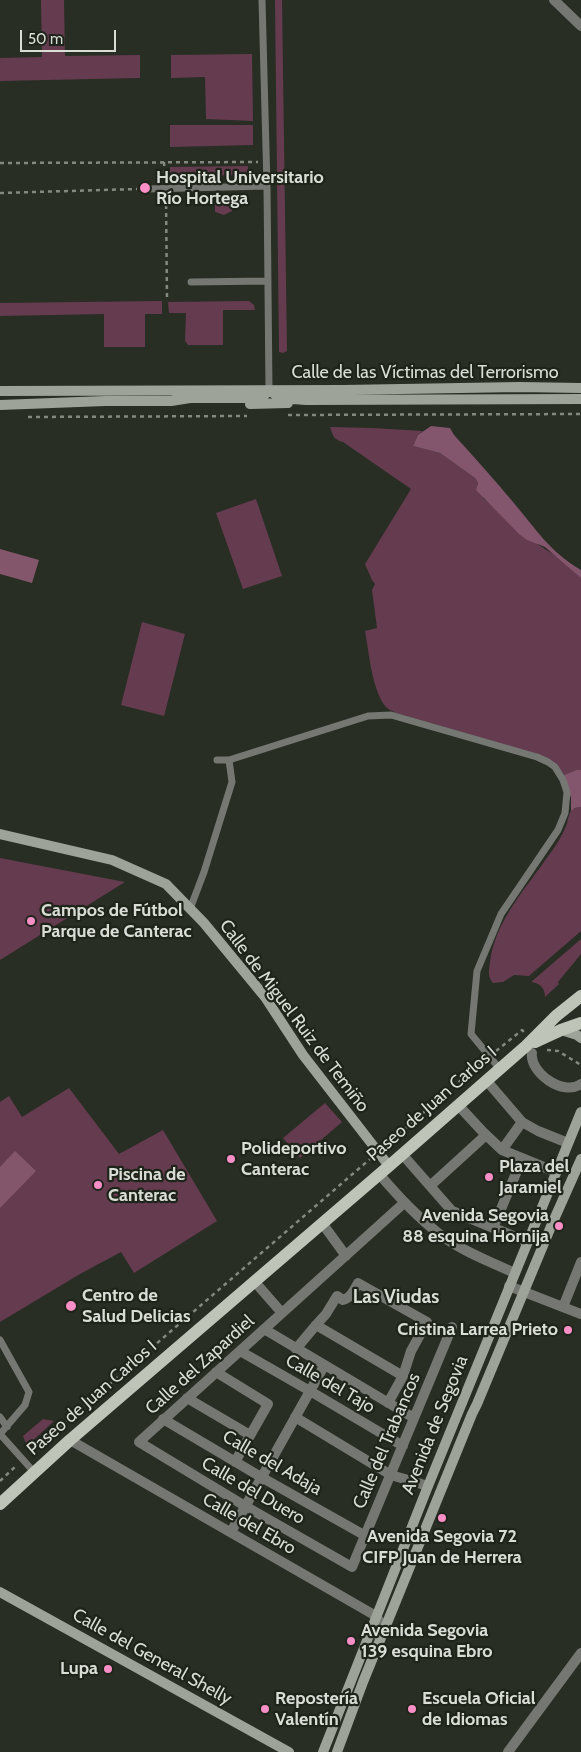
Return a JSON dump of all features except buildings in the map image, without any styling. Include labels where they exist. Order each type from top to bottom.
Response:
[{"type":"main road","name":"Paseo de Juan Carlos I","points":[[529,1049],[556,1016],[581,996]]},
{"type":"main road","name":"Paseo de Juan Carlos I","points":[[0,1504],[70,1440],[384,1170],[499,1068],[561,1030],[581,1023]]},
{"type":"street","points":[[554,0],[581,26]]},
{"type":"street","name":"Calle de las Víctimas del Terrorismo","points":[[0,391],[581,388]]},
{"type":"street","name":"Calle de las Víctimas del Terrorismo","points":[[269,390],[280,398],[306,400],[581,399]]},
{"type":"street","name":"Calle de las Víctimas del Terrorismo","points":[[0,405],[105,401],[172,401],[190,398],[257,398],[269,390]]},
{"type":"street","name":"Calle de las Víctimas del Terrorismo","points":[[172,401],[188,404],[292,403],[306,400]]},
{"type":"street","name":"Calle de Miguel Ruiz de Temiño","points":[[0,834],[112,860],[166,884],[190,909],[264,997],[303,1055],[377,1153],[384,1170]]},
{"type":"street","points":[[561,1030],[581,1038]]},
{"type":"street","points":[[529,1049],[531,1058],[538,1071],[558,1087],[565,1089],[581,1084]]},
{"type":"street","points":[[486,1080],[522,1122],[538,1131],[568,1143]]},
{"type":"street","points":[[458,1104],[502,1150],[522,1160],[556,1172]]},
{"type":"street","name":"Avenida de Segovia","points":[[323,1752],[428,1486],[581,1112]]},
{"type":"street","points":[[502,1150],[522,1122]]},
{"type":"street","points":[[430,1186],[486,1135]]},
{"type":"street","points":[[402,1154],[452,1211],[528,1242]]},
{"type":"street","name":"Avenida de Segovia","points":[[337,1752],[363,1682],[472,1414],[581,1159]]},
{"type":"street","points":[[493,1228],[522,1160]]},
{"type":"street","points":[[384,1170],[404,1203],[444,1237],[482,1258],[515,1272]]},
{"type":"street","name":"Calle del Zapardiel","points":[[139,1442],[404,1203]]},
{"type":"street","points":[[322,1223],[346,1256]]},
{"type":"street","points":[[563,1307],[579,1274],[581,1262]]},
{"type":"street","points":[[254,1281],[282,1313]]},
{"type":"street","points":[[296,1349],[326,1314],[337,1296],[343,1300],[347,1299],[358,1283],[427,1322],[418,1334],[403,1376],[388,1403]]},
{"type":"street","points":[[510,1286],[581,1314]]},
{"type":"street","points":[[316,1325],[403,1376]]},
{"type":"street","name":"Calle del Trabancos","points":[[352,1567],[452,1327]]},
{"type":"street","points":[[264,1329],[414,1418]]},
{"type":"street","name":"Calle del Tajo","points":[[240,1351],[310,1390],[403,1446]]},
{"type":"street","points":[[231,1532],[324,1366]]},
{"type":"street","points":[[216,1372],[268,1404],[235,1462]]},
{"type":"street","points":[[187,1398],[250,1435]]},
{"type":"street","points":[[295,1418],[391,1475],[428,1486]]},
{"type":"street","name":"Calle del Adaja","points":[[163,1419],[364,1535]]},
{"type":"street","name":"Calle del Ebro","points":[[70,1440],[376,1616]]},
{"type":"street","name":"Calle del Duero","points":[[139,1442],[352,1567]]},
{"type":"street","name":"Calle del General Shelly","points":[[0,1592],[289,1752]]},
{"type":"street","points":[[375,1654],[382,1625],[376,1616]]},
{"type":"street","points":[[508,1752],[581,1653]]},
{"type":"lane","points":[[262,0],[267,162],[269,390]]},
{"type":"lane","points":[[146,189],[267,186]]},
{"type":"lane","points":[[192,282],[268,281]]},
{"type":"lane","points":[[217,760],[229,760],[368,716],[391,715],[537,757],[548,762],[558,770],[567,792],[562,822],[501,914],[478,971],[471,1034],[499,1068]]},
{"type":"lane","points":[[190,909],[204,872],[232,782],[229,760]]},
{"type":"lane","points":[[0,1340],[29,1392],[26,1404],[0,1434],[34,1472]]},
{"type":"lane","points":[[0,1416],[7,1427]]},
{"type":"path","points":[[164,161],[167,300]]},
{"type":"path","points":[[0,163],[267,162]]},
{"type":"path","points":[[0,193],[146,189]]},
{"type":"path","points":[[286,415],[581,414]]},
{"type":"path","points":[[20,417],[256,416]]},
{"type":"path","points":[[0,1480],[512,1036]]},
{"type":"shaded area","points":[[41,0],[64,0],[65,56],[140,55],[140,78],[0,81],[0,58],[42,57]]},
{"type":"shaded area","points":[[275,0],[282,0],[287,351],[283,353],[279,352]]},
{"type":"shaded area","points":[[252,54],[253,121],[206,119],[205,77],[171,78],[171,55]]},
{"type":"shaded area","points":[[170,125],[253,125],[253,145],[170,147]]},
{"type":"shaded area","points":[[248,166],[248,175],[170,176],[170,167]]},
{"type":"shaded area","points":[[215,195],[235,195],[232,211],[224,215],[215,212]]},
{"type":"shaded area","points":[[162,301],[162,314],[145,314],[145,347],[104,347],[104,314],[0,316],[0,303]]},
{"type":"shaded area","points":[[249,301],[254,305],[255,310],[223,310],[223,345],[188,345],[185,341],[186,313],[169,313],[168,302]]},
{"type":"shaded area","points":[[431,426],[450,428],[552,548],[581,570],[581,578],[545,547],[527,540],[519,534],[476,490],[478,483],[475,478],[440,453],[413,446],[418,435]]},
{"type":"shaded area","points":[[330,427],[423,431],[418,435],[413,446],[440,453],[475,478],[484,499],[537,544],[561,559],[581,578],[581,770],[564,775],[558,766],[540,755],[396,713],[386,707],[381,700],[374,681],[365,631],[377,628],[372,590],[375,584],[365,564],[411,489],[336,439]]},
{"type":"shaded area","points":[[256,499],[282,576],[243,589],[216,513]]},
{"type":"shaded area","points":[[0,549],[39,560],[32,583],[0,574]]},
{"type":"shaded area","points":[[142,622],[185,634],[164,716],[121,705]]},
{"type":"shaded area","points":[[581,770],[581,807],[571,811],[571,798],[564,775]]},
{"type":"shaded area","points":[[581,807],[581,931],[529,976],[514,975],[503,982],[493,983],[489,976],[490,962],[497,934],[503,921],[559,840],[571,811]]},
{"type":"shaded area","name":"Campos de Fútbol Parque de Canterac","points":[[0,858],[125,882],[0,960]]},
{"type":"shaded area","points":[[581,939],[581,954],[558,982],[559,984],[545,997],[541,986],[531,982]]},
{"type":"shaded area","name":"Piscina de Canterac","points":[[69,1088],[119,1154],[163,1130],[217,1221],[134,1273],[121,1252],[0,1322],[0,1102],[9,1096],[22,1117]]},
{"type":"shaded area","points":[[325,1103],[342,1122],[300,1158],[283,1138]]},
{"type":"shaded area","points":[[15,1151],[36,1171],[0,1208],[0,1167]]},
{"type":"shaded area","points":[[43,1419],[54,1421],[27,1446],[23,1436]]},
{"type":"place","name":"Hospital Universitario Río Hortega","points":[[145,188]]},
{"type":"place","name":"Campos de Fútbol Parque de Canterac","points":[[31,921]]},
{"type":"place","name":"Polideportivo Canterac","points":[[231,1159]]},
{"type":"place","name":"Plaza del Jaramiel","points":[[489,1177]]},
{"type":"place","name":"Piscina de Canterac","points":[[98,1185]]},
{"type":"place","name":"Avenida Segovia 88 esquina Hornija","points":[[559,1226]]},
{"type":"place","name":"Centro de Salud Delicias","points":[[71,1306]]},
{"type":"place","name":"Cristina Larrea Prieto","points":[[568,1330]]},
{"type":"place","name":"Avenida Segovia 72 CIFP Juan de Herrera","points":[[442,1518]]},
{"type":"place","name":"Avenida Segovia 139 esquina Ebro","points":[[351,1641]]},
{"type":"place","name":"Lupa","points":[[108,1669]]},
{"type":"place","name":"Repostería Valentín","points":[[265,1709]]},
{"type":"place","name":"Escuela Oficial de Idiomas","points":[[412,1709]]},
{"type":"district","name":"Las Viudas","points":[[396,1297]]}]
